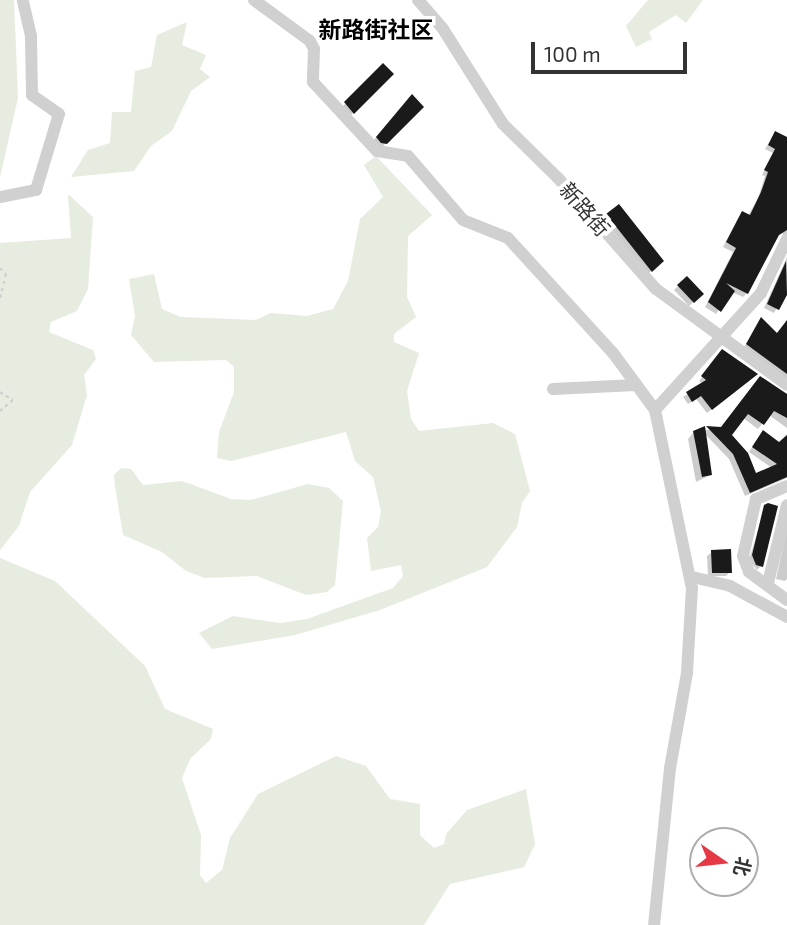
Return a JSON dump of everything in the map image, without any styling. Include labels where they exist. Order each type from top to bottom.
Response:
[{"type":"street","points":[[0,197],[36,190],[60,114],[32,95],[31,36],[23,0]]},
{"type":"street","points":[[254,0],[310,41],[314,49],[313,82],[377,151],[408,156],[463,220],[508,238],[548,278],[654,410],[692,577],[687,673],[670,768],[654,925]]},
{"type":"street","name":"新路街","points":[[420,1],[451,41],[503,124],[558,178],[656,289],[787,385]]},
{"type":"street","points":[[654,410],[761,293],[787,239]]},
{"type":"street","points":[[553,389],[636,385]]},
{"type":"street","points":[[787,486],[756,499],[743,552],[749,572],[768,583],[787,600]]},
{"type":"street","points":[[768,583],[787,505]]},
{"type":"street","points":[[692,577],[730,586],[787,617]]},
{"type":"path","points":[[0,268],[6,274],[0,298]]},
{"type":"path","points":[[0,392],[13,400],[0,411]]},
{"type":"shaded area","points":[[0,0],[14,0],[18,98],[0,177]]},
{"type":"shaded area","points":[[648,0],[703,0],[686,23],[676,15],[649,32],[652,39],[636,47],[626,26]]},
{"type":"shaded area","points":[[187,22],[182,45],[206,55],[200,69],[210,77],[191,91],[172,131],[151,146],[134,171],[71,177],[88,150],[110,143],[112,112],[131,112],[135,71],[151,67],[157,35]]},
{"type":"shaded area","points":[[376,156],[432,215],[408,236],[407,297],[416,317],[394,334],[394,342],[419,353],[407,391],[411,419],[419,431],[493,423],[515,434],[530,491],[522,503],[517,527],[487,567],[380,610],[295,635],[212,649],[199,633],[233,616],[280,623],[307,619],[393,588],[403,576],[401,565],[371,571],[367,538],[378,527],[381,511],[373,477],[355,461],[346,432],[231,461],[217,458],[219,432],[234,392],[234,367],[226,360],[154,362],[131,335],[135,316],[129,279],[154,274],[162,309],[181,317],[256,320],[271,313],[307,316],[333,309],[348,281],[360,219],[383,197],[364,165]]},
{"type":"shaded area","points":[[68,194],[93,217],[88,289],[77,311],[51,322],[49,332],[93,350],[96,359],[84,375],[87,395],[72,445],[30,492],[19,526],[0,550],[0,243],[71,238]]},
{"type":"shaded area","points":[[121,468],[131,469],[143,485],[182,481],[231,499],[251,500],[308,484],[329,488],[343,501],[335,585],[327,592],[306,595],[257,576],[205,578],[186,571],[162,552],[123,535],[114,475]]},
{"type":"shaded area","points":[[0,558],[55,581],[145,666],[165,709],[213,729],[211,739],[190,759],[182,778],[201,835],[200,875],[206,883],[222,870],[230,838],[258,794],[336,756],[366,766],[390,799],[420,804],[420,835],[434,848],[444,844],[446,834],[467,810],[526,789],[535,844],[524,867],[450,884],[424,925],[0,925]]},
{"type":"building","points":[[383,63],[394,74],[354,114],[344,102]]},
{"type":"building","points":[[412,94],[424,107],[387,144],[381,143],[376,137]]},
{"type":"building","points":[[775,131],[787,137],[787,230],[779,235],[748,294],[726,283],[735,291],[721,312],[708,302],[736,248],[726,242],[742,211],[750,215],[761,192],[768,172],[764,170],[775,149],[768,145]]},
{"type":"building","points":[[619,204],[664,261],[652,272],[606,214]]},
{"type":"building","points":[[786,261],[787,295],[779,310],[767,304]]},
{"type":"building","points":[[687,276],[704,294],[694,303],[677,285]]},
{"type":"building","points":[[761,317],[777,333],[787,320],[787,374],[746,344]]},
{"type":"building","points":[[722,349],[758,374],[712,410],[701,396],[692,402],[686,392],[706,380],[701,376]]},
{"type":"building","points":[[760,376],[787,394],[787,418],[774,411],[764,425],[748,414],[732,435],[748,453],[756,473],[777,464],[752,447],[763,430],[779,442],[787,435],[787,477],[750,493],[733,454],[706,426],[721,427]]},
{"type":"building","points":[[705,426],[712,475],[702,477],[693,431]]},
{"type":"building","points":[[768,503],[778,506],[763,567],[756,565],[752,555],[764,505]]},
{"type":"building","points":[[731,549],[732,573],[712,573],[711,550]]},
{"type":"district","name":"新路街社区","points":[[376,29]]}]
